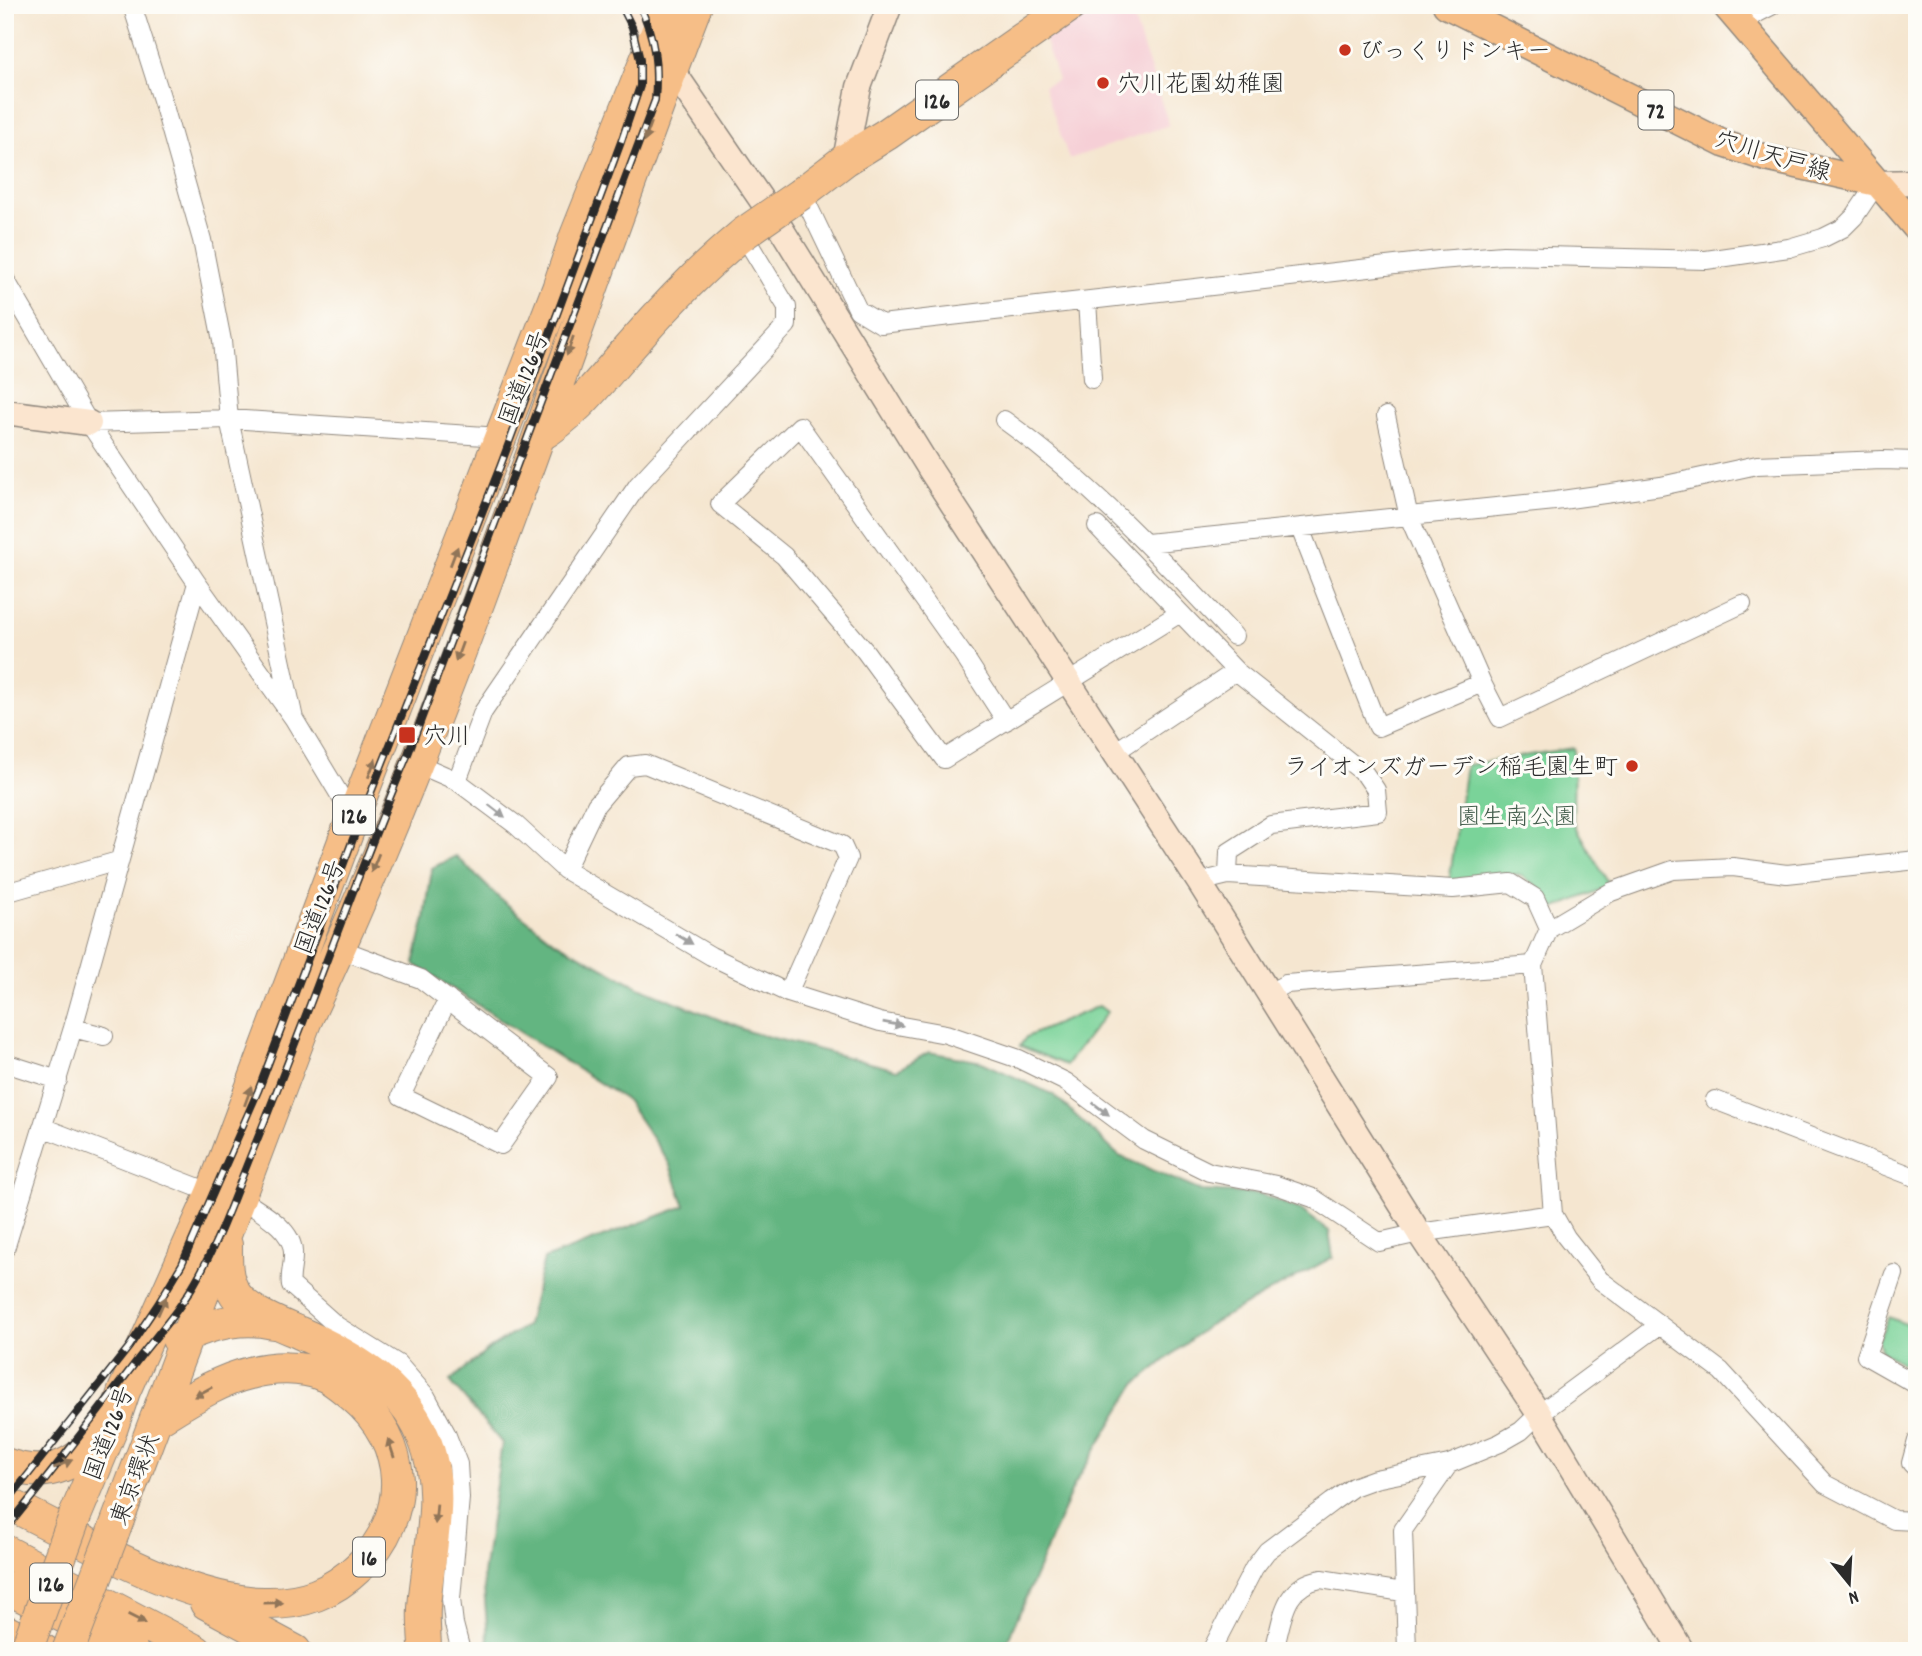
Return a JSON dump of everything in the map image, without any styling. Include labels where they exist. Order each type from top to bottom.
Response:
[{"type":"highway","name":"国道126号","points":[[156,1420],[226,1236],[226,1196],[353,817],[558,289],[576,236],[668,5]]},
{"type":"highway","name":"国道126号","points":[[26,1651],[124,1391],[226,1196],[340,949],[418,764],[695,5]]},
{"type":"highway","name":"国道126号","points":[[539,436],[556,426],[588,395],[702,268],[743,234],[845,160],[887,134],[1071,5]]},
{"type":"highway","points":[[226,1236],[226,1273],[240,1300],[282,1326],[322,1343],[358,1363],[386,1384],[408,1407],[423,1435],[433,1466],[437,1505],[424,1609],[425,1651]]},
{"type":"highway","points":[[124,1391],[153,1358],[174,1341],[190,1333],[243,1320],[282,1326]]},
{"type":"highway","name":"東京環状","points":[[5,1502],[143,1570],[215,1597],[263,1603],[306,1599],[341,1584],[372,1554],[383,1538],[393,1516],[397,1492],[396,1467],[390,1443],[378,1420],[344,1388],[323,1374],[276,1368],[249,1373],[208,1389],[156,1420],[113,1533],[68,1651]]},
{"type":"highway","points":[[5,1464],[25,1471],[63,1466],[92,1448],[111,1430]]},
{"type":"highway","points":[[5,1551],[196,1651]]},
{"type":"highway","points":[[143,1570],[295,1651]]},
{"type":"highway","points":[[5,1587],[132,1651]]},
{"type":"highway","points":[[5,1631],[44,1651]]},
{"type":"main road","name":"穴川天戸線","points":[[1446,5],[1724,144],[1766,158],[1877,183]]},
{"type":"main road","name":"穴川天戸線","points":[[1733,14],[1917,229]]},
{"type":"street","points":[[132,5],[202,240],[222,341],[229,419],[294,719]]},
{"type":"street","points":[[638,5],[671,68],[782,230],[930,471],[1199,882],[1419,1233],[1539,1414],[1682,1651]]},
{"type":"street","points":[[845,160],[859,87],[890,5]]},
{"type":"street","points":[[1733,14],[1773,5]]},
{"type":"street","points":[[802,193],[858,310],[881,324],[1503,255],[1706,260],[1775,250],[1823,237],[1843,228],[1854,217],[1877,183],[1917,182]]},
{"type":"street","points":[[457,780],[483,712],[638,485],[787,325],[787,307],[743,234]]},
{"type":"street","points":[[5,279],[89,423],[197,583],[294,719],[353,817]]},
{"type":"street","points":[[1087,301],[1093,379]]},
{"type":"street","points":[[5,412],[89,423],[229,419],[500,437]]},
{"type":"street","points":[[1386,416],[1409,517],[1500,718],[1742,604]]},
{"type":"street","points":[[1003,420],[1078,478],[1147,543],[1234,636]]},
{"type":"street","points":[[1006,721],[964,656],[800,426],[720,504],[784,556],[865,651],[944,760],[1180,613]]},
{"type":"street","points":[[1147,543],[1555,501],[1648,488],[1757,466],[1917,461]]},
{"type":"street","points":[[1097,526],[1236,671],[1365,774],[1376,790],[1378,812],[1271,825],[1228,852],[1228,875]]},
{"type":"street","points":[[1300,528],[1378,727],[1482,683]]},
{"type":"street","points":[[5,1249],[73,1028],[197,583]]},
{"type":"street","points":[[1115,752],[1236,671]]},
{"type":"street","points":[[418,764],[457,780],[516,825],[565,870],[711,956],[788,993],[880,1022],[946,1034],[1019,1059],[1066,1082],[1143,1140],[1209,1172],[1276,1185],[1313,1198],[1379,1242],[1419,1233],[1553,1214]]},
{"type":"street","points":[[565,870],[596,805],[629,766],[638,764],[645,764],[842,845],[848,858],[788,993]]},
{"type":"street","points":[[1917,860],[1787,874],[1733,867],[1673,870],[1611,892],[1549,929],[1533,965],[1553,1214],[1566,1237],[1600,1280],[1721,1371],[1825,1484],[1895,1520],[1917,1521]]},
{"type":"street","points":[[5,893],[118,861]]},
{"type":"street","points":[[1199,882],[1228,875],[1453,889],[1511,883],[1535,898],[1549,929]]},
{"type":"street","points":[[340,949],[421,979],[448,999],[548,1077],[500,1145],[401,1096],[448,999]]},
{"type":"street","points":[[1267,994],[1286,984],[1533,965]]},
{"type":"street","points":[[73,1028],[104,1037]]},
{"type":"street","points":[[5,1063],[58,1080]]},
{"type":"street","points":[[1715,1100],[1917,1178]]},
{"type":"street","points":[[42,1127],[226,1196],[276,1223],[290,1240],[293,1252],[289,1276],[291,1285],[337,1326],[398,1364],[426,1396],[446,1433],[458,1464],[460,1497],[450,1599],[461,1651]]},
{"type":"street","points":[[1894,1274],[1866,1356],[1917,1385]]},
{"type":"street","points":[[1212,1651],[1254,1568],[1267,1551],[1353,1488],[1375,1479],[1449,1464],[1500,1443],[1521,1431],[1539,1414],[1658,1326]]},
{"type":"street","points":[[1917,1441],[1911,1463],[1917,1469]]},
{"type":"street","points":[[1407,1651],[1403,1530],[1449,1464]]},
{"type":"street","points":[[1274,1651],[1288,1599],[1297,1588],[1308,1581],[1321,1579],[1404,1592]]},
{"type":"shaded area","name":"穴川花園幼稚園","points":[[1087,5],[1129,5],[1169,125],[1069,159],[1044,86],[1058,80],[1044,38]]},
{"type":"green space","name":"園生南公園","points":[[1574,748],[1573,821],[1610,886],[1551,910],[1536,885],[1518,874],[1449,883],[1466,765]]},
{"type":"green space","points":[[456,856],[499,898],[554,941],[639,987],[750,1032],[897,1070],[929,1052],[982,1062],[1054,1095],[1119,1156],[1201,1191],[1260,1194],[1301,1210],[1329,1231],[1333,1257],[1207,1326],[1135,1385],[1074,1485],[1003,1651],[489,1651],[483,1575],[502,1443],[450,1381],[489,1349],[527,1325],[544,1259],[685,1206],[669,1163],[626,1100],[414,964],[425,918],[432,868]]},
{"type":"green space","points":[[1099,1006],[1107,1012],[1066,1065],[1020,1046],[1026,1037]]},
{"type":"green space","points":[[1889,1317],[1917,1329],[1917,1341],[1905,1365],[1882,1352],[1878,1340]]},
{"type":"railway","points":[[5,1504],[129,1347],[158,1304],[182,1264],[258,1091],[359,823],[500,467],[640,86],[640,60],[632,27],[621,5]]},
{"type":"railway","points":[[5,1530],[178,1309],[207,1261],[222,1227],[408,754],[655,100],[654,51],[649,28],[639,5]]},
{"type":"place","name":"びっくりドンキー","points":[[1345,50]]},
{"type":"place","name":"穴川花園幼稚園","points":[[1103,83]]},
{"type":"place","name":"穴川","points":[[407,735]]},
{"type":"place","name":"ライオンズガーデン稲毛園生町","points":[[1632,766]]}]
